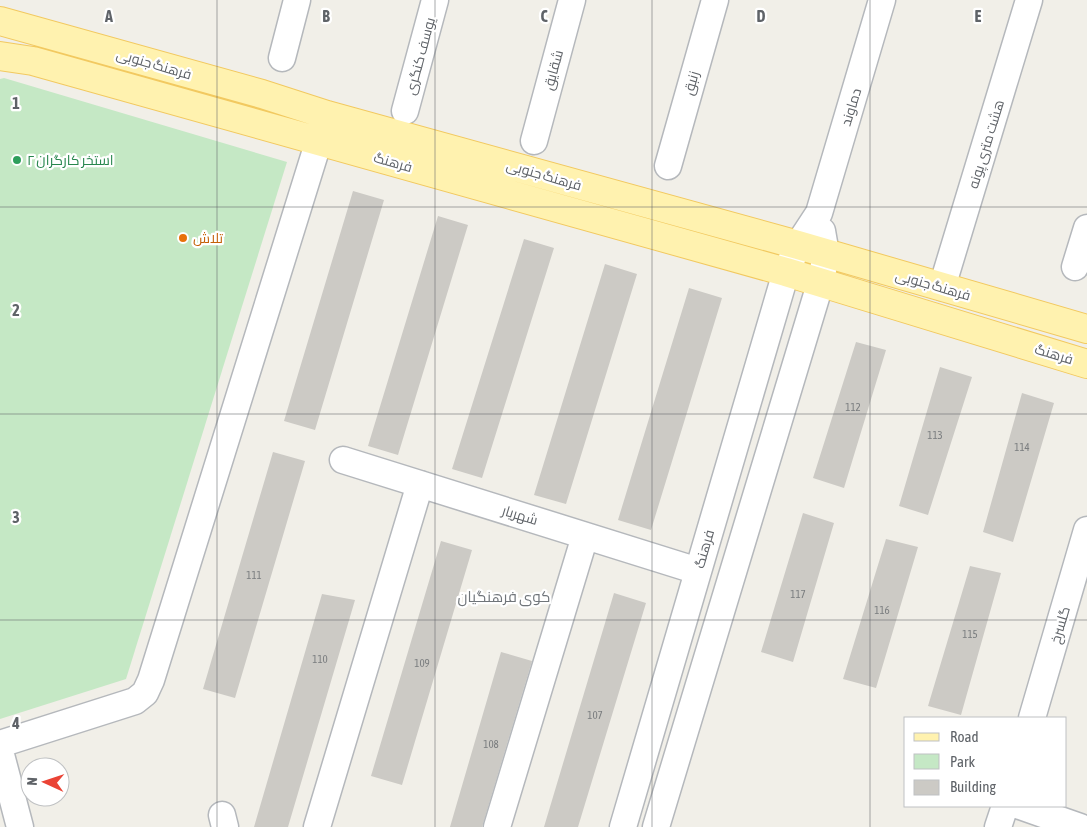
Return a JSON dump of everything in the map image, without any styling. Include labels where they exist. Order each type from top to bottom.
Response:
[{"type":"main road","name":"فرهنگ جنوبی","points":[[0,21],[262,94],[326,115],[798,244],[826,254],[1087,329]]},
{"type":"main road","name":"فرهنگ","points":[[0,56],[33,60],[319,142],[820,281],[1087,364]]},
{"type":"street","points":[[282,58],[297,0]]},
{"type":"street","name":"یوسف کنگری","points":[[405,111],[435,0]]},
{"type":"street","name":"شقایق","points":[[534,140],[572,0]]},
{"type":"street","name":"زنبق","points":[[668,166],[714,0]]},
{"type":"street","name":"دماوند","points":[[819,213],[882,0]]},
{"type":"street","name":"هشت متری پونه","points":[[942,287],[1029,0]]},
{"type":"street","points":[[0,744],[135,701],[145,693],[326,115]]},
{"type":"street","points":[[656,827],[820,281],[826,254],[819,213]]},
{"type":"street","name":"فرهنگ","points":[[623,827],[786,272],[798,244],[819,213]]},
{"type":"street","points":[[1075,267],[1087,228]]},
{"type":"street","name":"شهریار","points":[[343,460],[698,571]]},
{"type":"street","points":[[318,827],[420,484]]},
{"type":"street","name":"گلسرخ","points":[[1032,717],[1087,530]]},
{"type":"street","points":[[497,827],[585,536]]},
{"type":"street","points":[[669,669],[701,678]]},
{"type":"street","points":[[0,751],[20,827]]},
{"type":"street","points":[[998,827],[1005,807]]},
{"type":"street","points":[[1023,807],[1080,827]]},
{"type":"green space","points":[[4,78],[287,162],[126,679],[0,719],[0,79]]},
{"type":"building","points":[[353,191],[384,200],[315,430],[284,421]]},
{"type":"building","points":[[438,216],[468,225],[398,455],[368,446]]},
{"type":"building","points":[[524,239],[554,248],[482,478],[452,469]]},
{"type":"building","points":[[605,264],[637,274],[566,504],[534,495]]},
{"type":"building","points":[[689,288],[722,298],[651,530],[618,520]]},
{"type":"building","points":[[856,342],[886,350],[844,488],[813,478]]},
{"type":"building","points":[[940,367],[972,377],[928,515],[899,506]]},
{"type":"building","points":[[1022,393],[1054,403],[1013,542],[983,532]]},
{"type":"building","points":[[273,452],[305,461],[235,698],[203,689]]},
{"type":"building","points":[[803,513],[834,523],[793,662],[761,652]]},
{"type":"building","points":[[886,539],[918,547],[876,688],[843,679]]},
{"type":"building","points":[[441,541],[472,550],[402,785],[371,776]]},
{"type":"building","points":[[970,566],[1001,573],[961,715],[928,706]]},
{"type":"building","points":[[614,593],[646,603],[578,827],[544,827]]},
{"type":"building","points":[[322,594],[355,600],[288,827],[254,827]]},
{"type":"building","points":[[501,652],[532,661],[482,827],[450,827]]},
{"type":"place","name":"استخر کارگران ۲","points":[[17,160]]},
{"type":"place","name":"تلاش","points":[[183,238]]},
{"type":"district","name":"کوی فرهنگیان","points":[[504,596]]}]
